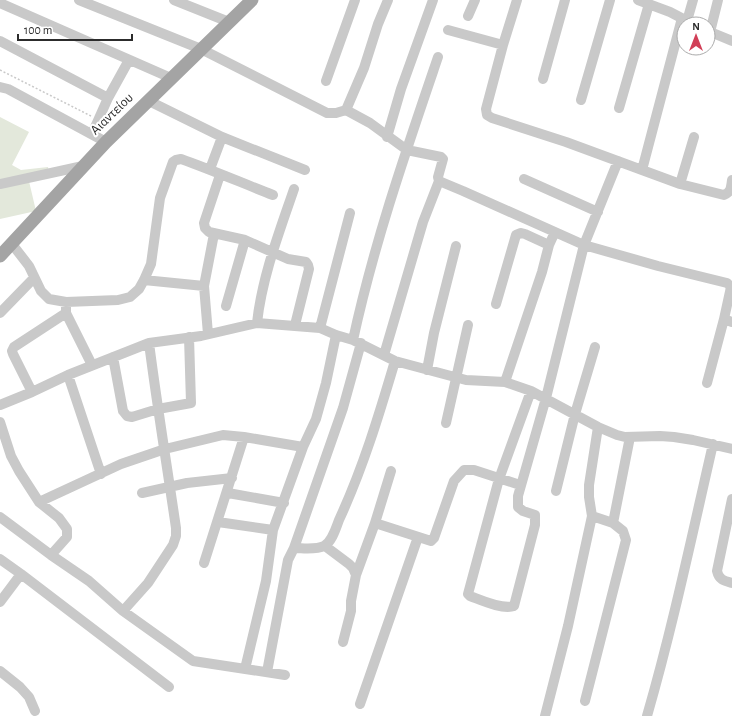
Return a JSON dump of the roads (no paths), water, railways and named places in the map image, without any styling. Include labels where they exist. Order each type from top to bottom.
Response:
[{"type":"main road","name":"Αιαντείου","points":[[0,256],[106,142],[252,0]]},
{"type":"street","points":[[79,0],[201,49],[327,113],[336,113],[346,110],[370,123],[387,137],[407,150],[441,157],[442,159],[438,177],[439,181],[423,222],[384,355]]},
{"type":"street","points":[[174,0],[229,22]]},
{"type":"street","points":[[326,81],[355,0]]},
{"type":"street","points":[[346,110],[364,68],[378,24],[388,0]]},
{"type":"street","points":[[387,137],[401,89],[433,0]]},
{"type":"street","points":[[468,16],[475,0]]},
{"type":"street","points":[[517,0],[486,109],[487,115],[680,184],[724,195],[729,193],[732,180]]},
{"type":"street","points":[[543,79],[565,0]]},
{"type":"street","points":[[581,100],[610,0]]},
{"type":"street","points":[[638,0],[677,16]]},
{"type":"street","points":[[689,16],[693,0]]},
{"type":"street","points":[[713,16],[718,0]]},
{"type":"street","points":[[0,3],[171,78]]},
{"type":"street","points":[[619,108],[649,4]]},
{"type":"street","points":[[448,30],[503,45]]},
{"type":"street","points":[[716,34],[732,41]]},
{"type":"street","points":[[0,41],[108,98]]},
{"type":"street","points":[[642,170],[677,56]]},
{"type":"street","points":[[267,672],[288,560],[294,548],[343,408],[357,341],[364,292],[376,248],[438,58]]},
{"type":"street","points":[[92,134],[108,98],[129,60]]},
{"type":"street","points":[[0,87],[8,89],[106,142]]},
{"type":"street","points":[[149,101],[222,137],[305,170]]},
{"type":"street","points":[[210,169],[222,137]]},
{"type":"street","points":[[680,184],[694,137]]},
{"type":"street","points":[[12,244],[29,266],[41,291],[49,299],[66,302],[118,300],[130,298],[139,289],[151,264],[160,198],[176,160],[181,160],[210,169],[220,175],[273,195]]},
{"type":"street","points":[[531,391],[499,479],[468,594],[470,596],[510,607],[514,606],[535,525],[535,515],[523,511],[518,507],[520,485],[546,398],[584,245],[618,161]]},
{"type":"street","points":[[0,184],[84,166]]},
{"type":"street","points":[[220,175],[204,223],[205,228],[214,234],[245,240],[288,259],[306,262],[308,264],[309,269],[295,325]]},
{"type":"street","points":[[524,179],[598,212]]},
{"type":"street","points":[[439,181],[464,190],[584,245],[658,266],[727,283],[731,287],[728,320],[707,383]]},
{"type":"street","points":[[257,324],[260,304],[273,252],[294,189]]},
{"type":"street","points":[[320,328],[350,213]]},
{"type":"street","points":[[505,382],[542,272],[549,246],[555,232]]},
{"type":"street","points":[[496,304],[516,235],[521,233],[525,234],[549,246]]},
{"type":"street","points":[[208,334],[204,286],[214,234]]},
{"type":"street","points":[[226,306],[245,240]]},
{"type":"street","points":[[427,370],[434,333],[456,246]]},
{"type":"street","points":[[0,313],[34,278]]},
{"type":"street","points":[[144,280],[204,286]]},
{"type":"street","points":[[66,302],[66,313],[92,365]]},
{"type":"street","points":[[32,392],[12,350],[14,347],[66,313]]},
{"type":"street","points":[[0,405],[92,365],[149,343],[208,334],[257,324],[295,325],[320,328],[336,335],[357,341],[395,361],[456,378],[505,382],[546,398],[598,427],[617,435],[630,437],[674,437],[732,449]]},
{"type":"street","points":[[446,423],[468,325]]},
{"type":"street","points":[[245,669],[266,580],[273,530],[303,447],[316,419],[326,383],[336,335]]},
{"type":"street","points":[[113,357],[123,411],[127,416],[132,417],[158,409],[191,403],[190,337]]},
{"type":"street","points":[[123,611],[148,583],[173,545],[176,536],[149,343]]},
{"type":"street","points":[[556,491],[575,414],[595,347]]},
{"type":"street","points":[[294,548],[325,546],[331,539],[353,488],[373,434],[395,361]]},
{"type":"street","points":[[68,375],[101,474]]},
{"type":"street","points":[[0,422],[19,471],[39,502],[59,518],[67,529],[67,537],[51,555]]},
{"type":"street","points":[[545,716],[568,626],[592,516],[589,498],[589,485],[598,427]]},
{"type":"street","points":[[39,502],[121,464],[165,449],[223,435],[303,447]]},
{"type":"street","points":[[204,563],[228,493],[244,437]]},
{"type":"street","points":[[613,523],[630,437]]},
{"type":"street","points":[[647,716],[661,669],[713,444]]},
{"type":"street","points":[[375,523],[431,540],[434,538],[454,481],[462,471],[468,469],[520,485]]},
{"type":"street","points":[[343,642],[351,611],[351,601],[356,575],[375,523],[390,471]]},
{"type":"street","points":[[142,493],[170,486],[232,478]]},
{"type":"street","points":[[228,493],[284,503]]},
{"type":"street","points":[[732,499],[717,571],[718,577],[724,581],[732,583]]},
{"type":"street","points":[[585,701],[626,540],[623,531],[613,523],[592,516]]},
{"type":"street","points":[[0,517],[89,581],[123,611],[193,661],[285,675]]},
{"type":"street","points":[[218,522],[273,530]]},
{"type":"street","points":[[360,704],[418,537]]},
{"type":"street","points":[[325,546],[349,564],[353,568],[356,575]]},
{"type":"street","points":[[0,559],[169,688]]},
{"type":"street","points":[[0,602],[21,574]]},
{"type":"street","points":[[0,671],[20,687],[29,697],[35,712]]}]
